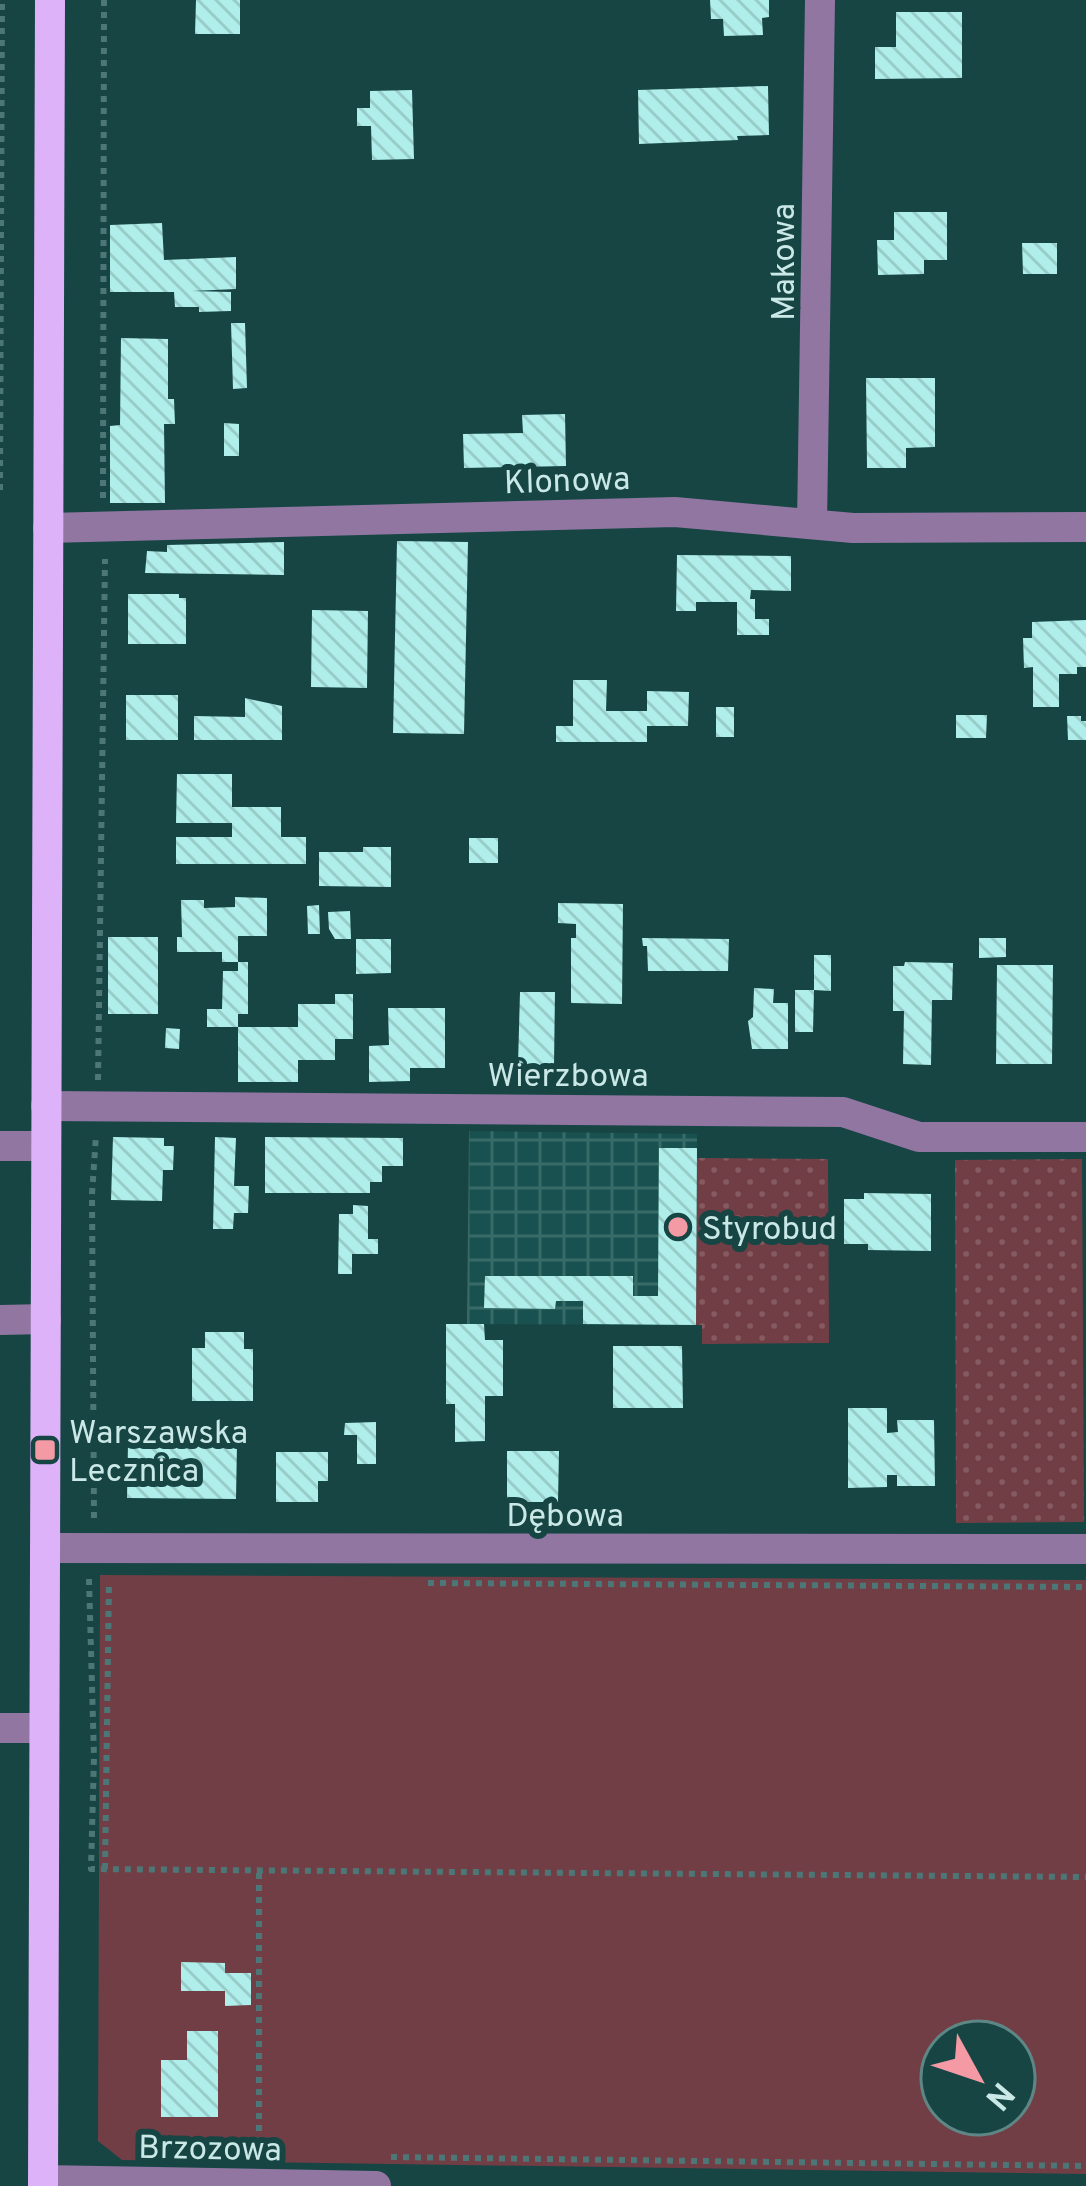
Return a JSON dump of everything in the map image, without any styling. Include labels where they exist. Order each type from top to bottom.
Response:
[{"type":"main road","points":[[43,2183],[50,0]]},
{"type":"street","name":"Makowa","points":[[812,524],[820,0]]},
{"type":"street","name":"Klonowa","points":[[48,528],[675,512],[900,529],[1086,527]]},
{"type":"street","name":"Wierzbowa","points":[[46,1106],[843,1112],[920,1137],[1086,1137]]},
{"type":"street","points":[[0,1146],[46,1146]]},
{"type":"street","points":[[0,1319],[46,1319]]},
{"type":"street","name":"Dębowa","points":[[45,1548],[1086,1549]]},
{"type":"street","points":[[0,1728],[44,1728]]},
{"type":"street","name":"Brzozowa","points":[[43,2183],[377,2172]]},
{"type":"path","points":[[0,490],[2,0]]},
{"type":"path","points":[[104,0],[104,528],[98,1107],[92,1194],[93,1505],[94,1521],[106,1529],[107,1549],[106,1567],[90,1572],[87,1602],[93,1625],[91,1869],[1086,1877]]},
{"type":"path","points":[[105,1869],[107,1581],[130,1581]]},
{"type":"path","points":[[417,1583],[1086,1587]]},
{"type":"path","points":[[259,1870],[259,2156]]},
{"type":"path","points":[[377,2172],[1086,2166]]},
{"type":"shaded area","points":[[469,1131],[697,1134],[696,1325],[467,1324]]},
{"type":"shaded area","points":[[697,1158],[828,1159],[829,1343],[702,1344],[702,1325],[696,1325]]},
{"type":"shaded area","points":[[1082,1159],[1084,1522],[956,1523],[955,1160]]},
{"type":"shaded area","points":[[100,1575],[1086,1580],[1086,2174],[122,2160],[98,2141]]},
{"type":"building","points":[[196,0],[240,0],[240,34],[195,34]]},
{"type":"building","points":[[710,0],[769,0],[769,17],[762,18],[763,35],[724,36],[723,19],[711,19]]},
{"type":"building","points":[[896,12],[962,12],[962,78],[875,79],[875,47],[896,47]]},
{"type":"building","points":[[768,86],[769,135],[639,144],[638,90]]},
{"type":"building","points":[[412,90],[414,159],[372,160],[371,126],[357,126],[357,108],[370,108],[370,91]]},
{"type":"building","points":[[894,212],[947,212],[947,260],[924,260],[924,274],[878,275],[877,240],[894,240]]},
{"type":"building","points":[[162,223],[164,260],[236,257],[236,289],[192,291],[231,292],[231,311],[175,307],[174,292],[110,292],[110,225]]},
{"type":"building","points":[[1022,243],[1057,243],[1057,274],[1023,274]]},
{"type":"building","points":[[231,323],[245,323],[247,388],[233,389]]},
{"type":"building","points":[[121,338],[168,339],[168,399],[174,399],[175,424],[164,424],[165,503],[110,503],[110,426],[120,425]]},
{"type":"building","points":[[866,378],[935,378],[935,447],[906,448],[906,468],[867,468]]},
{"type":"building","points":[[565,414],[566,466],[464,468],[463,434],[523,433],[522,415]]},
{"type":"building","points":[[224,423],[239,424],[239,456],[224,456]]},
{"type":"building","points":[[397,541],[468,542],[464,734],[393,733]]},
{"type":"building","points":[[284,542],[284,575],[145,573],[147,551],[167,552],[167,545]]},
{"type":"building","points":[[677,555],[791,556],[791,591],[751,590],[755,619],[769,619],[769,635],[737,635],[737,602],[696,602],[696,611],[676,611]]},
{"type":"building","points":[[128,594],[186,598],[186,644],[128,644]]},
{"type":"building","points":[[312,610],[368,611],[367,688],[311,687]]},
{"type":"building","points":[[1086,620],[1086,667],[1077,667],[1077,674],[1059,674],[1059,707],[1033,707],[1033,667],[1024,668],[1023,638],[1032,638],[1032,622]]},
{"type":"building","points":[[573,680],[607,680],[606,711],[647,711],[647,691],[689,692],[688,726],[647,726],[647,742],[556,742],[556,726],[573,726]]},
{"type":"building","points":[[126,695],[178,695],[178,740],[126,740]]},
{"type":"building","points":[[245,698],[282,706],[282,740],[194,740],[194,716],[245,717]]},
{"type":"building","points":[[716,707],[734,707],[734,737],[716,737]]},
{"type":"building","points":[[956,715],[987,715],[986,738],[956,738]]},
{"type":"building","points":[[1067,716],[1086,721],[1086,740],[1068,740]]},
{"type":"building","points":[[177,774],[232,774],[232,807],[281,807],[281,837],[306,837],[306,864],[176,864],[176,837],[232,837],[232,823],[176,823]]},
{"type":"building","points":[[469,838],[498,838],[498,863],[469,863]]},
{"type":"building","points":[[363,847],[391,847],[391,887],[319,886],[319,852],[363,852]]},
{"type":"building","points":[[235,897],[267,898],[267,936],[238,936],[238,962],[222,962],[222,952],[177,952],[177,937],[182,937],[181,900],[204,900],[204,908],[235,907]]},
{"type":"building","points":[[558,903],[623,904],[622,1004],[571,1003],[571,938],[576,938],[576,924],[558,923]]},
{"type":"building","points":[[319,905],[320,934],[308,934],[307,906]]},
{"type":"building","points":[[350,911],[351,939],[335,939],[328,912]]},
{"type":"building","points":[[108,937],[158,937],[158,1014],[108,1014]]},
{"type":"building","points":[[642,938],[729,939],[728,971],[648,971]]},
{"type":"building","points":[[979,938],[1006,938],[1006,957],[979,958]]},
{"type":"building","points":[[356,939],[391,939],[391,973],[356,974]]},
{"type":"building","points":[[814,955],[831,955],[831,991],[814,990]]},
{"type":"building","points":[[238,962],[248,962],[248,1014],[238,1014],[238,1027],[207,1027],[207,1009],[222,1009],[223,971],[238,971]]},
{"type":"building","points":[[953,963],[952,1000],[932,1000],[931,1065],[903,1064],[904,1011],[893,1011],[893,966]]},
{"type":"building","points":[[997,965],[1053,965],[1052,1064],[996,1064]]},
{"type":"building","points":[[754,988],[774,989],[773,1003],[788,1003],[788,1049],[752,1049],[748,1021],[753,1017]]},
{"type":"building","points":[[795,990],[814,990],[813,1032],[795,1032]]},
{"type":"building","points":[[520,992],[555,992],[554,1065],[518,1065]]},
{"type":"building","points":[[335,994],[353,994],[353,1039],[335,1039],[335,1060],[298,1060],[298,1082],[238,1082],[238,1027],[298,1027],[298,1004],[335,1004]]},
{"type":"building","points":[[388,1008],[445,1008],[445,1068],[410,1068],[410,1081],[369,1082],[369,1046],[389,1045]]},
{"type":"building","points":[[166,1028],[180,1029],[179,1049],[165,1048]]},
{"type":"building","points":[[113,1137],[164,1138],[164,1146],[174,1146],[173,1170],[163,1170],[162,1201],[111,1200]]},
{"type":"building","points":[[215,1137],[236,1138],[234,1186],[249,1186],[248,1213],[234,1213],[233,1229],[213,1229]]},
{"type":"building","points":[[265,1137],[403,1138],[403,1166],[382,1166],[382,1182],[370,1182],[370,1193],[265,1193]]},
{"type":"building","points":[[659,1148],[697,1148],[696,1325],[583,1324],[583,1301],[556,1301],[555,1309],[484,1308],[485,1276],[633,1276],[633,1296],[658,1296]]},
{"type":"building","points":[[864,1193],[931,1194],[931,1251],[868,1250],[868,1244],[844,1244],[844,1199],[864,1199]]},
{"type":"building","points":[[353,1205],[368,1206],[368,1239],[378,1239],[378,1254],[352,1254],[352,1274],[338,1274],[339,1214],[353,1214]]},
{"type":"building","points":[[446,1324],[484,1324],[485,1340],[503,1340],[503,1396],[485,1396],[485,1441],[455,1442],[455,1404],[446,1404]]},
{"type":"building","points":[[205,1332],[244,1332],[244,1349],[253,1349],[253,1401],[192,1401],[192,1348],[205,1348]]},
{"type":"building","points":[[613,1346],[682,1346],[683,1408],[613,1408]]},
{"type":"building","points":[[848,1408],[887,1408],[887,1433],[898,1432],[897,1420],[934,1420],[935,1486],[897,1486],[897,1475],[887,1475],[887,1487],[848,1488]]},
{"type":"building","points":[[376,1422],[376,1464],[357,1464],[357,1435],[344,1435],[345,1423]]},
{"type":"building","points":[[128,1443],[237,1444],[236,1499],[127,1498]]},
{"type":"building","points":[[507,1451],[559,1451],[558,1502],[507,1502]]},
{"type":"building","points":[[276,1452],[328,1452],[328,1481],[318,1481],[318,1502],[276,1502]]},
{"type":"building","points":[[181,1962],[225,1963],[225,1973],[251,1973],[251,2005],[225,2006],[225,1991],[181,1991]]},
{"type":"building","points":[[187,2031],[218,2031],[218,2117],[161,2117],[161,2060],[187,2060]]},
{"type":"place","name":"Styrobud","points":[[678,1227]]},
{"type":"place","name":"Warszawska Lecznica","points":[[45,1450]]}]
